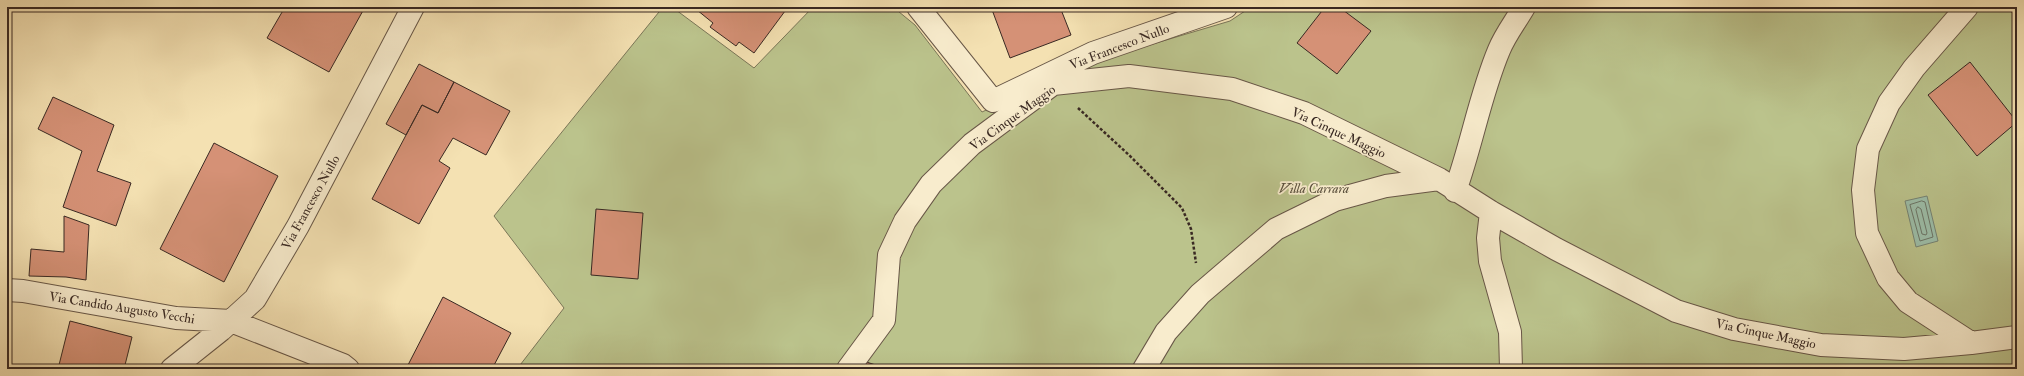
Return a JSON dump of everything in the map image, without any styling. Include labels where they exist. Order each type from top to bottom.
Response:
[{"type":"street","name":"Via Francesco Nullo","points":[[172,369],[231,321],[255,299],[298,226],[413,7]]},
{"type":"street","name":"Via Francesco Nullo","points":[[918,7],[993,101],[1093,53],[1226,7]]},
{"type":"street","points":[[1144,369],[1166,332],[1200,294],[1276,229],[1335,200],[1386,186],[1447,185],[1462,170],[1476,116],[1500,48],[1524,7]]},
{"type":"street","points":[[1967,7],[1919,62],[1889,103],[1868,149],[1863,190],[1867,233],[1888,278],[1908,302],[1971,343]]},
{"type":"street","name":"Via Cinque Maggio","points":[[848,369],[884,320],[889,255],[905,221],[931,184],[972,144],[1053,84],[1129,76],[1232,90],[1304,113],[1447,185],[1556,249],[1676,311],[1734,329],[1821,345],[1904,349],[2017,337]]},
{"type":"street","points":[[1491,212],[1488,238],[1490,261],[1510,332],[1511,369]]},
{"type":"street","name":"Via Candido Augusto Vecchi","points":[[7,290],[176,318],[231,321],[343,365],[348,369]]},
{"type":"path","points":[[1053,84],[1129,155],[1182,208],[1191,229],[1200,294]]},
{"type":"green space","name":"Villa Carrara","points":[[663,7],[672,7],[754,68],[813,7],[893,7],[915,25],[982,112],[1082,65],[1230,21],[1251,7],[2017,7],[2017,369],[517,369],[564,308],[494,216]]},
{"type":"water","points":[[1927,196],[1938,241],[1916,247],[1905,201]]},
{"type":"building","points":[[285,7],[365,7],[329,72],[267,38]]},
{"type":"building","points":[[699,7],[788,7],[754,53],[739,42],[736,46],[710,27],[713,23],[697,10]]},
{"type":"building","points":[[991,7],[1060,7],[1071,35],[1010,58]]},
{"type":"building","points":[[1325,7],[1339,7],[1371,31],[1337,74],[1297,43]]},
{"type":"building","points":[[2013,7],[2017,7],[2017,18],[2010,10]]},
{"type":"building","points":[[1970,62],[2017,122],[1977,156],[1928,95]]},
{"type":"building","points":[[419,64],[454,82],[438,113],[422,105],[406,135],[386,124]]},
{"type":"building","points":[[454,82],[510,111],[486,155],[453,138],[439,161],[450,168],[419,224],[372,199],[422,105],[438,113]]},
{"type":"building","points":[[53,97],[114,125],[97,171],[131,183],[116,226],[63,207],[82,151],[38,129]]},
{"type":"building","points":[[214,143],[278,176],[224,282],[160,249]]},
{"type":"building","points":[[596,209],[643,213],[638,279],[591,275]]},
{"type":"building","points":[[64,216],[89,225],[86,280],[66,277],[29,276],[31,249],[64,252]]},
{"type":"building","points":[[443,297],[511,333],[492,369],[416,369],[408,365]]},
{"type":"building","points":[[70,321],[132,337],[124,369],[58,369]]},
{"type":"building","points":[[860,360],[882,367],[890,369],[860,369]]}]
